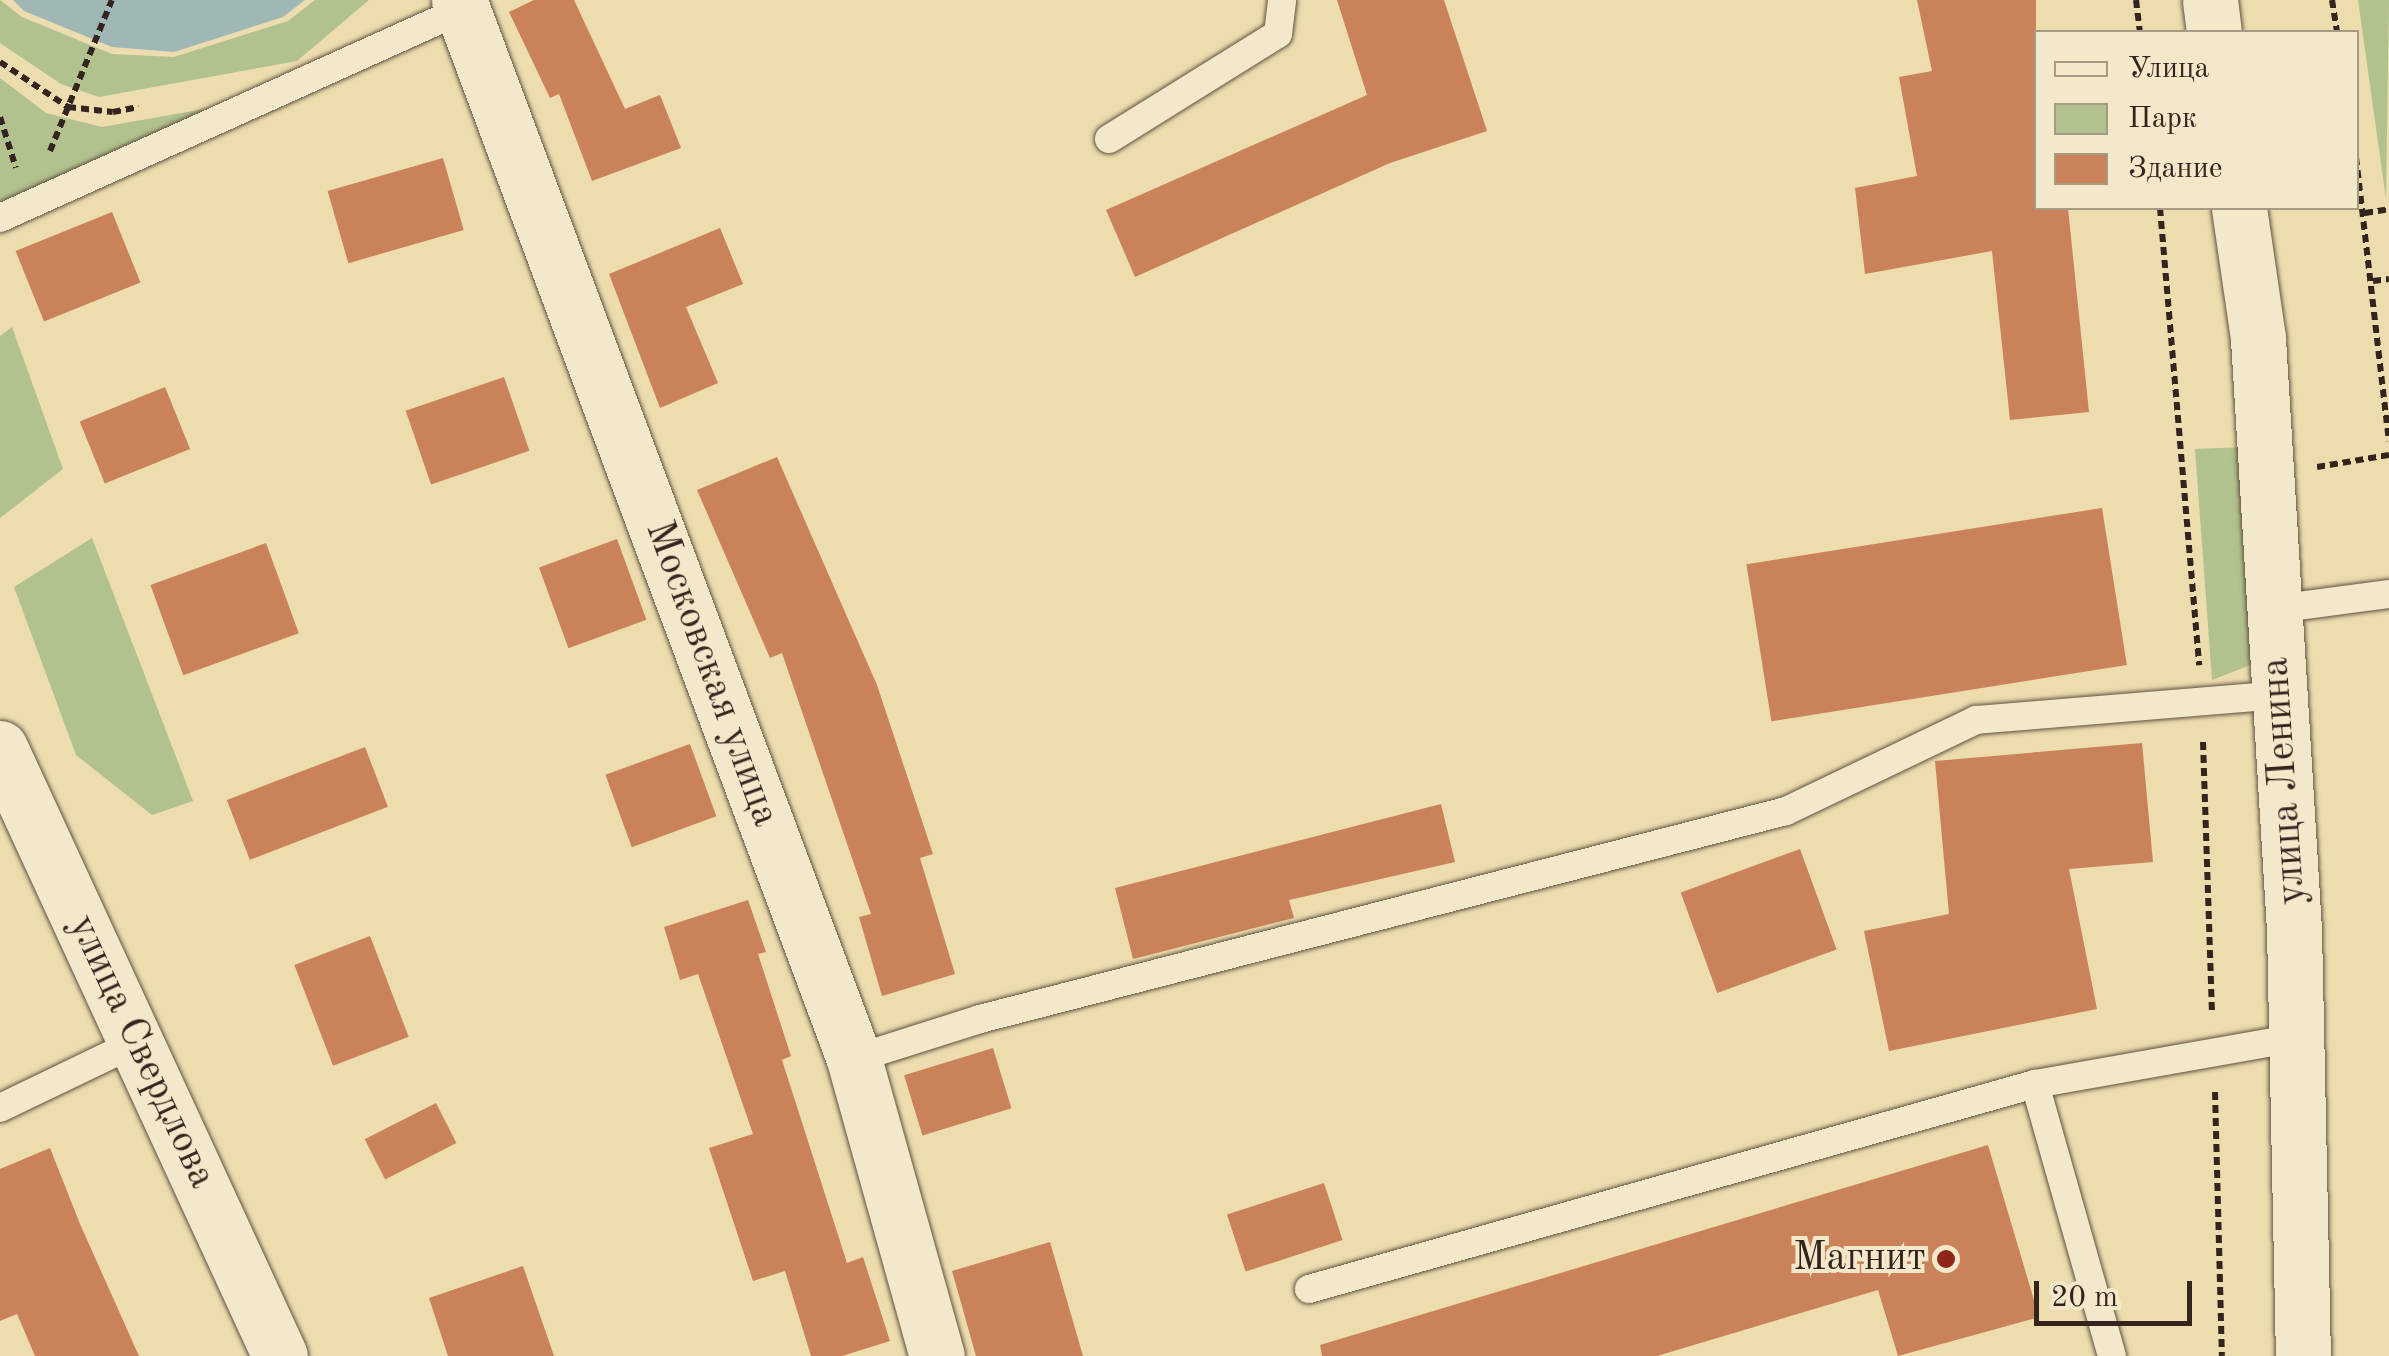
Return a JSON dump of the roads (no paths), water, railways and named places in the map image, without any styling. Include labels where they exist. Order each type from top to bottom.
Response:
[{"type":"street","points":[[2210,0],[2214,30]]},
{"type":"street","name":"Московская улица","points":[[468,3],[854,1059],[937,1356]]},
{"type":"street","name":"улица Ленина","points":[[2240,210],[2258,339],[2275,609],[2296,1038],[2303,1356]]},
{"type":"street","name":"улица Свердлова","points":[[0,748],[280,1356]]},
{"type":"lane","points":[[1110,138],[1278,34],[1282,0]]},
{"type":"lane","points":[[0,218],[468,3]]},
{"type":"lane","points":[[2275,609],[2389,594]]},
{"type":"lane","points":[[854,1059],[980,1020],[1786,811],[1976,720],[2277,695]]},
{"type":"lane","points":[[1309,1289],[2035,1084],[2296,1038]]},
{"type":"lane","points":[[0,1108],[137,1042]]},
{"type":"lane","points":[[2035,1084],[2112,1356]]},
{"type":"water","points":[[13,0],[305,0],[283,17],[174,52],[112,47],[24,11]]},
{"type":"place","name":"Магнит","points":[[1946,1259]]}]
